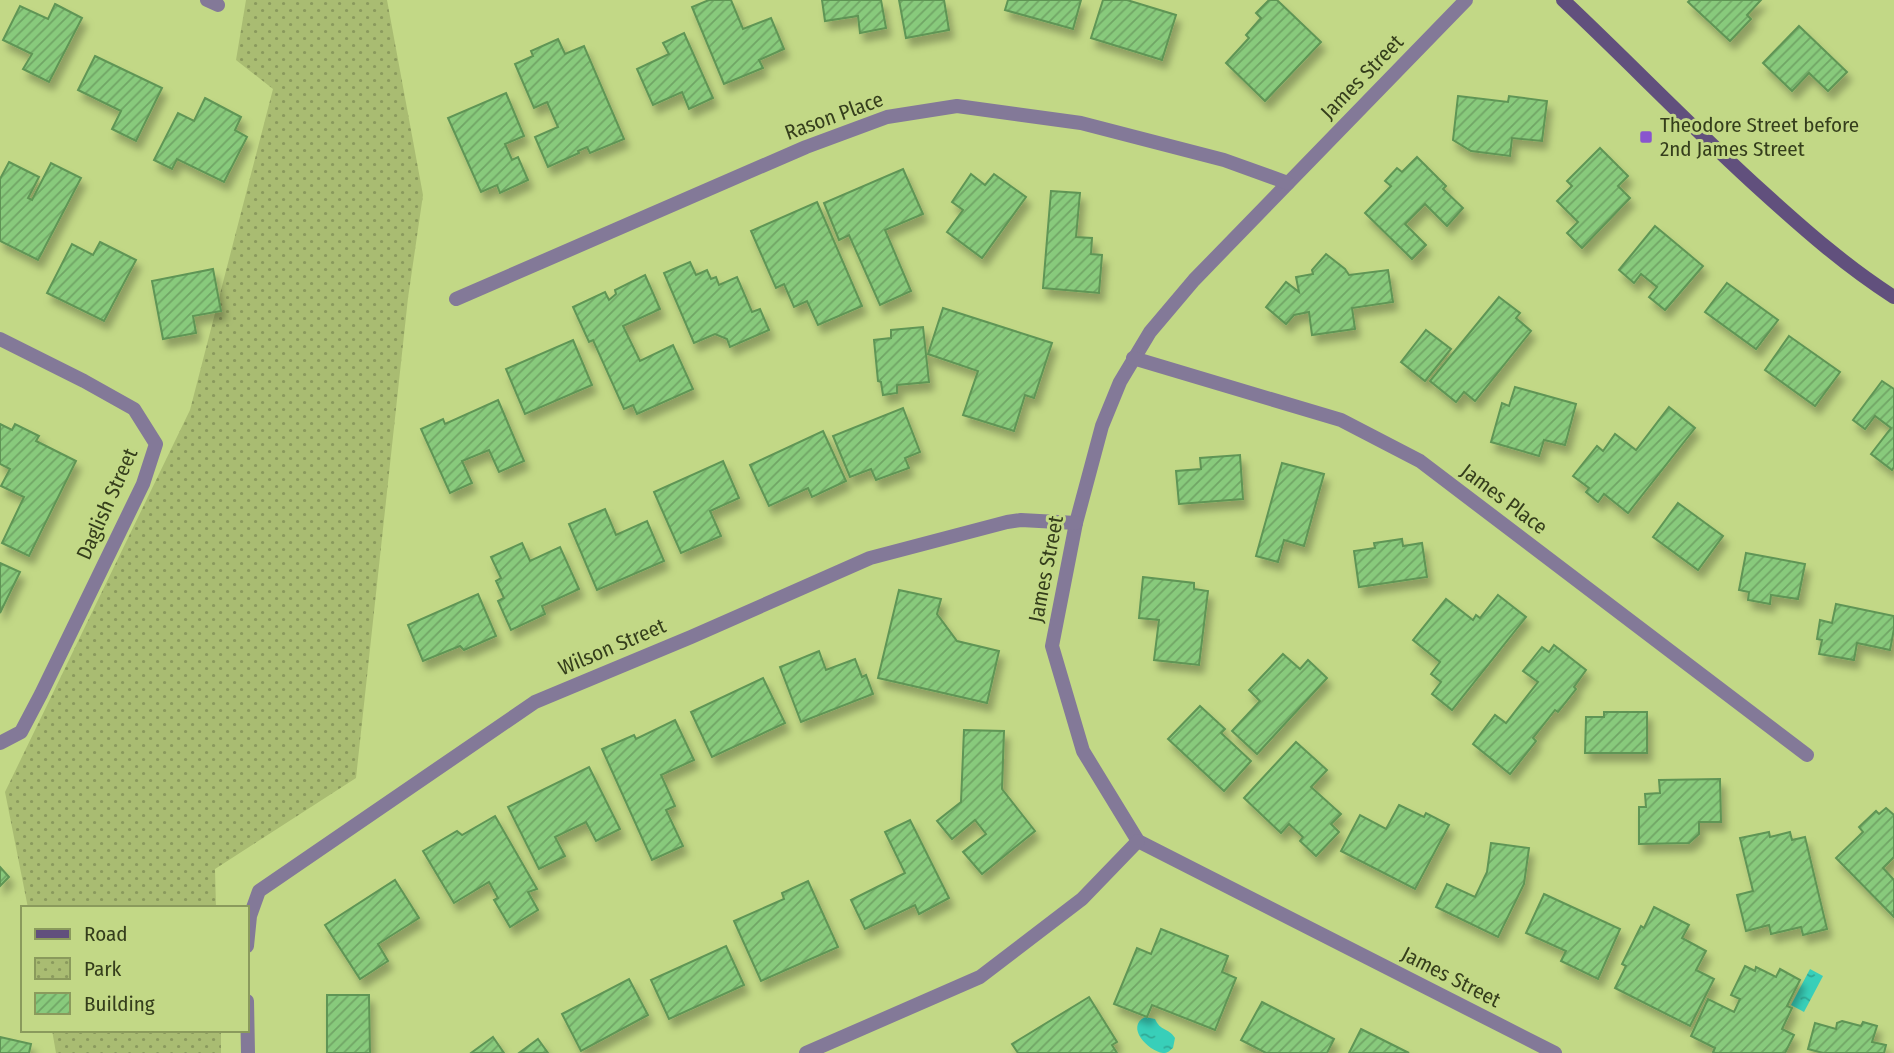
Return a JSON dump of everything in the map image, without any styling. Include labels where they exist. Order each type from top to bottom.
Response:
[{"type":"main road","points":[[1563,0],[1673,108],[1796,222],[1840,260],[1894,297]]},
{"type":"street","name":"James Street","points":[[1466,0],[1179,296],[1133,358],[1102,426],[1076,523],[1052,646],[1083,751],[1138,841],[1555,1053]]},
{"type":"street","name":"Rason Place","points":[[456,299],[806,147],[887,117],[957,106],[1081,123],[1224,160],[1289,183]]},
{"type":"street","name":"Daglish Street","points":[[0,339],[134,409],[156,444],[143,485],[41,694],[21,732],[0,743]]},
{"type":"street","name":"James Place","points":[[1133,358],[1341,420],[1420,461],[1807,755]]},
{"type":"street","name":"Wilson Street","points":[[248,936],[250,916],[259,891],[535,702],[870,558],[1007,522],[1021,520],[1076,523]]},
{"type":"street","points":[[806,1053],[979,976],[1082,899],[1138,841]]},
{"type":"street","points":[[248,1032],[248,1053]]},
{"type":"green space","points":[[246,0],[387,0],[423,195],[408,298],[356,778],[215,869],[216,906],[28,906],[5,792],[190,410],[273,89],[236,60]]},
{"type":"green space","points":[[52,1032],[221,1032],[221,1053],[56,1053]]},
{"type":"water","points":[[1810,969],[1823,976],[1804,1012],[1791,1005]]},
{"type":"water","points":[[1145,1017],[1155,1019],[1159,1026],[1175,1038],[1173,1048],[1168,1052],[1163,1053],[1151,1048],[1141,1038],[1137,1027],[1139,1021]]},
{"type":"building","points":[[709,0],[731,0],[743,29],[771,18],[784,49],[759,60],[763,68],[724,84],[692,7]]},
{"type":"building","points":[[822,0],[881,0],[886,28],[860,33],[858,16],[825,21]]},
{"type":"building","points":[[899,0],[944,0],[949,30],[906,38]]},
{"type":"building","points":[[1008,0],[1081,0],[1073,29],[1005,10]]},
{"type":"building","points":[[1103,0],[1127,0],[1176,15],[1162,60],[1091,38]]},
{"type":"building","points":[[1269,0],[1277,0],[1321,42],[1265,101],[1226,63],[1249,38],[1246,35],[1261,18],[1256,13]]},
{"type":"building","points":[[1761,0],[1747,15],[1751,19],[1730,41],[1688,2]]},
{"type":"building","points":[[55,4],[82,18],[49,82],[23,69],[32,54],[3,40],[20,6],[48,19]]},
{"type":"building","points":[[1799,26],[1847,72],[1828,91],[1809,73],[1792,91],[1763,63]]},
{"type":"building","points":[[684,33],[713,98],[689,109],[682,92],[653,105],[637,69],[669,54],[663,43]]},
{"type":"building","points":[[558,39],[565,54],[584,46],[624,139],[590,153],[587,147],[548,167],[535,137],[558,127],[547,102],[534,108],[515,64],[533,56],[531,51]]},
{"type":"building","points":[[95,56],[162,88],[136,141],[112,129],[121,111],[78,90]]},
{"type":"building","points":[[506,93],[524,136],[505,144],[512,160],[518,157],[528,180],[500,193],[497,185],[481,192],[448,118]]},
{"type":"building","points":[[1458,96],[1508,102],[1509,96],[1547,101],[1542,141],[1512,138],[1510,156],[1471,151],[1453,140]]},
{"type":"building","points":[[205,98],[241,117],[235,130],[247,137],[224,182],[177,159],[172,169],[154,160],[178,113],[194,121]]},
{"type":"building","points":[[1600,148],[1628,176],[1618,186],[1630,198],[1582,248],[1567,233],[1578,222],[1557,201],[1572,186],[1567,181]]},
{"type":"building","points":[[1417,157],[1446,186],[1443,189],[1463,208],[1447,226],[1425,204],[1405,224],[1426,245],[1412,259],[1365,213],[1391,186],[1385,181],[1397,168],[1402,172]]},
{"type":"building","points":[[9,162],[39,177],[28,198],[32,200],[51,163],[81,178],[38,260],[0,241],[0,179]]},
{"type":"building","points":[[903,169],[923,214],[885,230],[911,291],[880,305],[849,235],[839,240],[824,203]]},
{"type":"building","points":[[971,174],[985,185],[994,174],[1026,197],[982,258],[947,232],[963,210],[952,202]]},
{"type":"building","points":[[1051,191],[1080,193],[1076,237],[1092,238],[1091,254],[1102,255],[1099,293],[1043,288]]},
{"type":"building","points":[[817,202],[862,306],[818,325],[807,301],[794,307],[784,284],[776,288],[751,231]]},
{"type":"building","points":[[1655,226],[1703,266],[1665,310],[1649,297],[1657,287],[1641,274],[1634,283],[1619,270]]},
{"type":"building","points":[[100,242],[136,260],[104,321],[47,293],[72,244],[93,255]]},
{"type":"building","points":[[1326,254],[1349,275],[1388,270],[1393,302],[1352,308],[1355,329],[1312,335],[1309,312],[1294,315],[1286,324],[1266,307],[1286,282],[1299,292],[1296,277],[1313,274],[1312,270]]},
{"type":"building","points":[[690,262],[696,275],[707,270],[711,279],[716,277],[719,285],[737,277],[752,312],[760,309],[769,330],[730,347],[727,339],[715,334],[694,343],[664,273]]},
{"type":"building","points":[[213,269],[221,311],[193,316],[196,333],[163,339],[152,281]]},
{"type":"building","points":[[645,275],[660,309],[623,326],[640,361],[673,345],[693,389],[637,414],[633,405],[624,409],[593,340],[589,342],[573,307],[605,292],[609,300],[616,294],[615,290]]},
{"type":"building","points":[[1727,283],[1778,320],[1756,349],[1705,312]]},
{"type":"building","points":[[1499,297],[1520,313],[1516,318],[1531,331],[1475,401],[1464,392],[1456,402],[1430,381]]},
{"type":"building","points":[[943,308],[1052,343],[1034,398],[1025,395],[1014,431],[963,415],[978,371],[928,354]]},
{"type":"building","points":[[923,327],[929,382],[897,385],[897,393],[883,395],[881,382],[878,381],[874,340],[891,338],[891,330]]},
{"type":"building","points":[[1426,330],[1451,349],[1425,381],[1401,362]]},
{"type":"building","points":[[1789,336],[1840,372],[1815,406],[1765,370]]},
{"type":"building","points":[[573,340],[592,385],[525,414],[506,369]]},
{"type":"building","points":[[1882,381],[1894,389],[1892,470],[1871,454],[1891,428],[1875,416],[1865,429],[1853,420]]},
{"type":"building","points":[[1515,387],[1576,404],[1565,445],[1544,440],[1539,456],[1491,442],[1502,403],[1509,406]]},
{"type":"building","points":[[498,400],[524,461],[499,472],[489,450],[462,461],[472,483],[450,493],[421,429],[443,419],[445,424]]},
{"type":"building","points":[[1669,407],[1695,428],[1628,513],[1604,494],[1598,502],[1586,492],[1589,488],[1573,476],[1597,446],[1603,451],[1615,434],[1636,450]]},
{"type":"building","points":[[903,408],[920,452],[905,458],[909,468],[876,480],[871,469],[850,477],[833,436]]},
{"type":"building","points":[[0,424],[12,430],[15,424],[39,436],[36,441],[76,461],[29,556],[2,543],[24,497],[1,486],[10,469],[0,464]]},
{"type":"building","points":[[823,431],[846,481],[812,497],[808,488],[769,506],[750,465]]},
{"type":"building","points":[[1240,455],[1243,499],[1179,504],[1176,471],[1201,469],[1200,458]]},
{"type":"building","points":[[723,461],[739,498],[710,511],[721,536],[681,553],[654,492]]},
{"type":"building","points":[[1282,463],[1324,474],[1304,546],[1284,540],[1278,562],[1256,556]]},
{"type":"building","points":[[1678,503],[1723,536],[1698,570],[1653,537]]},
{"type":"building","points":[[605,509],[616,535],[647,521],[664,561],[597,590],[569,524]]},
{"type":"building","points":[[1402,539],[1403,546],[1422,543],[1427,577],[1359,587],[1354,551],[1375,548],[1374,543]]},
{"type":"building","points":[[522,543],[530,561],[560,547],[579,589],[542,606],[545,614],[511,630],[498,601],[504,598],[496,581],[501,578],[491,557]]},
{"type":"building","points":[[1746,553],[1805,564],[1798,599],[1771,595],[1770,604],[1748,600],[1749,592],[1739,590]]},
{"type":"building","points":[[0,563],[20,572],[0,613]]},
{"type":"building","points":[[1143,577],[1194,583],[1194,589],[1208,591],[1199,665],[1154,660],[1159,620],[1139,618]]},
{"type":"building","points":[[899,590],[941,599],[937,614],[957,641],[999,651],[987,703],[878,678]]},
{"type":"building","points":[[478,594],[496,636],[464,650],[460,646],[423,661],[408,625]]},
{"type":"building","points":[[1498,595],[1526,617],[1452,710],[1432,694],[1441,682],[1431,674],[1440,662],[1413,640],[1446,599],[1473,620],[1476,615],[1480,618]]},
{"type":"building","points":[[1836,604],[1894,616],[1890,650],[1857,643],[1854,660],[1819,654],[1822,640],[1817,639],[1820,620],[1832,623]]},
{"type":"building","points":[[1554,645],[1586,670],[1574,687],[1576,689],[1533,738],[1536,741],[1510,774],[1473,744],[1495,715],[1506,723],[1538,682],[1523,671],[1542,647],[1549,652]]},
{"type":"building","points":[[819,651],[826,670],[855,659],[862,677],[866,675],[873,694],[801,722],[780,667]]},
{"type":"building","points":[[1283,654],[1300,669],[1308,660],[1327,678],[1257,754],[1232,731],[1260,701],[1249,690]]},
{"type":"building","points":[[763,678],[785,723],[712,757],[691,712]]},
{"type":"building","points":[[1200,706],[1225,729],[1221,733],[1251,761],[1224,791],[1168,739]]},
{"type":"building","points":[[1604,712],[1647,712],[1647,753],[1585,753],[1586,717],[1604,717]]},
{"type":"building","points":[[675,720],[694,760],[661,775],[675,806],[666,810],[683,846],[652,860],[602,749],[634,735],[636,739]]},
{"type":"building","points":[[964,730],[1004,731],[1002,789],[1035,831],[982,874],[963,852],[986,834],[975,820],[952,839],[937,821],[961,802]]},
{"type":"building","points":[[1296,742],[1327,770],[1311,787],[1341,814],[1331,824],[1339,832],[1316,856],[1300,841],[1303,837],[1289,824],[1281,833],[1244,798]]},
{"type":"building","points":[[589,767],[620,829],[596,841],[586,822],[555,837],[565,856],[539,869],[508,807]]},
{"type":"building","points":[[1720,779],[1721,822],[1699,822],[1699,834],[1689,843],[1639,844],[1639,807],[1646,807],[1645,794],[1660,793],[1659,780]]},
{"type":"building","points":[[1399,805],[1424,817],[1426,813],[1449,825],[1415,889],[1341,851],[1360,815],[1386,829]]},
{"type":"building","points":[[1886,808],[1894,815],[1894,857],[1883,868],[1894,880],[1894,917],[1836,858],[1863,832],[1859,827],[1876,811],[1879,814]]},
{"type":"building","points":[[495,816],[537,889],[528,892],[538,910],[510,927],[494,900],[498,898],[489,882],[454,903],[423,851],[457,831],[462,835]]},
{"type":"building","points":[[910,820],[949,898],[919,914],[915,905],[865,929],[851,900],[905,873],[885,832]]},
{"type":"building","points":[[1769,832],[1770,837],[1790,832],[1792,840],[1805,837],[1827,929],[1803,935],[1801,927],[1771,934],[1769,925],[1746,931],[1737,895],[1753,891],[1740,838]]},
{"type":"building","points":[[1491,843],[1529,848],[1524,884],[1498,937],[1436,907],[1447,884],[1475,897],[1487,872]]},
{"type":"building","points":[[0,867],[9,877],[0,886]]},
{"type":"building","points":[[395,880],[419,918],[378,944],[388,961],[360,979],[325,925]]},
{"type":"building","points":[[808,881],[838,947],[761,981],[734,921],[784,899],[782,893]]},
{"type":"building","points":[[1544,894],[1620,929],[1598,979],[1561,961],[1566,951],[1526,933]]},
{"type":"building","points":[[1654,907],[1689,925],[1682,938],[1706,951],[1696,970],[1714,979],[1690,1026],[1615,988],[1626,966],[1622,964]]},
{"type":"building","points":[[1161,929],[1228,956],[1222,972],[1236,978],[1215,1030],[1152,1005],[1147,1017],[1114,1004],[1137,948],[1151,954]]},
{"type":"building","points":[[726,946],[744,985],[669,1019],[651,980]]},
{"type":"building","points":[[1745,966],[1755,971],[1756,967],[1776,977],[1780,969],[1800,980],[1787,1006],[1792,1008],[1782,1029],[1794,1035],[1785,1053],[1715,1053],[1715,1048],[1691,1036],[1708,999],[1734,1012],[1740,999],[1731,995]]},
{"type":"building","points":[[629,979],[648,1015],[581,1051],[562,1014]]},
{"type":"building","points":[[327,995],[369,995],[370,1053],[327,1053]]},
{"type":"building","points":[[1089,997],[1117,1042],[1112,1045],[1117,1053],[1018,1053],[1012,1044]]},
{"type":"building","points":[[1262,1002],[1334,1039],[1327,1053],[1266,1053],[1241,1040]]},
{"type":"building","points":[[1842,1021],[1861,1026],[1863,1022],[1877,1026],[1872,1042],[1886,1045],[1884,1053],[1823,1053],[1808,1049],[1815,1023],[1836,1029],[1837,1023]]},
{"type":"building","points":[[1361,1029],[1409,1053],[1349,1053]]},
{"type":"building","points":[[0,1037],[31,1044],[29,1053],[0,1053]]},
{"type":"building","points":[[493,1037],[504,1053],[471,1053]]},
{"type":"building","points":[[538,1039],[548,1053],[519,1053]]},
{"type":"place","name":"Theodore Street before 2nd James Street","points":[[1646,137]]}]
